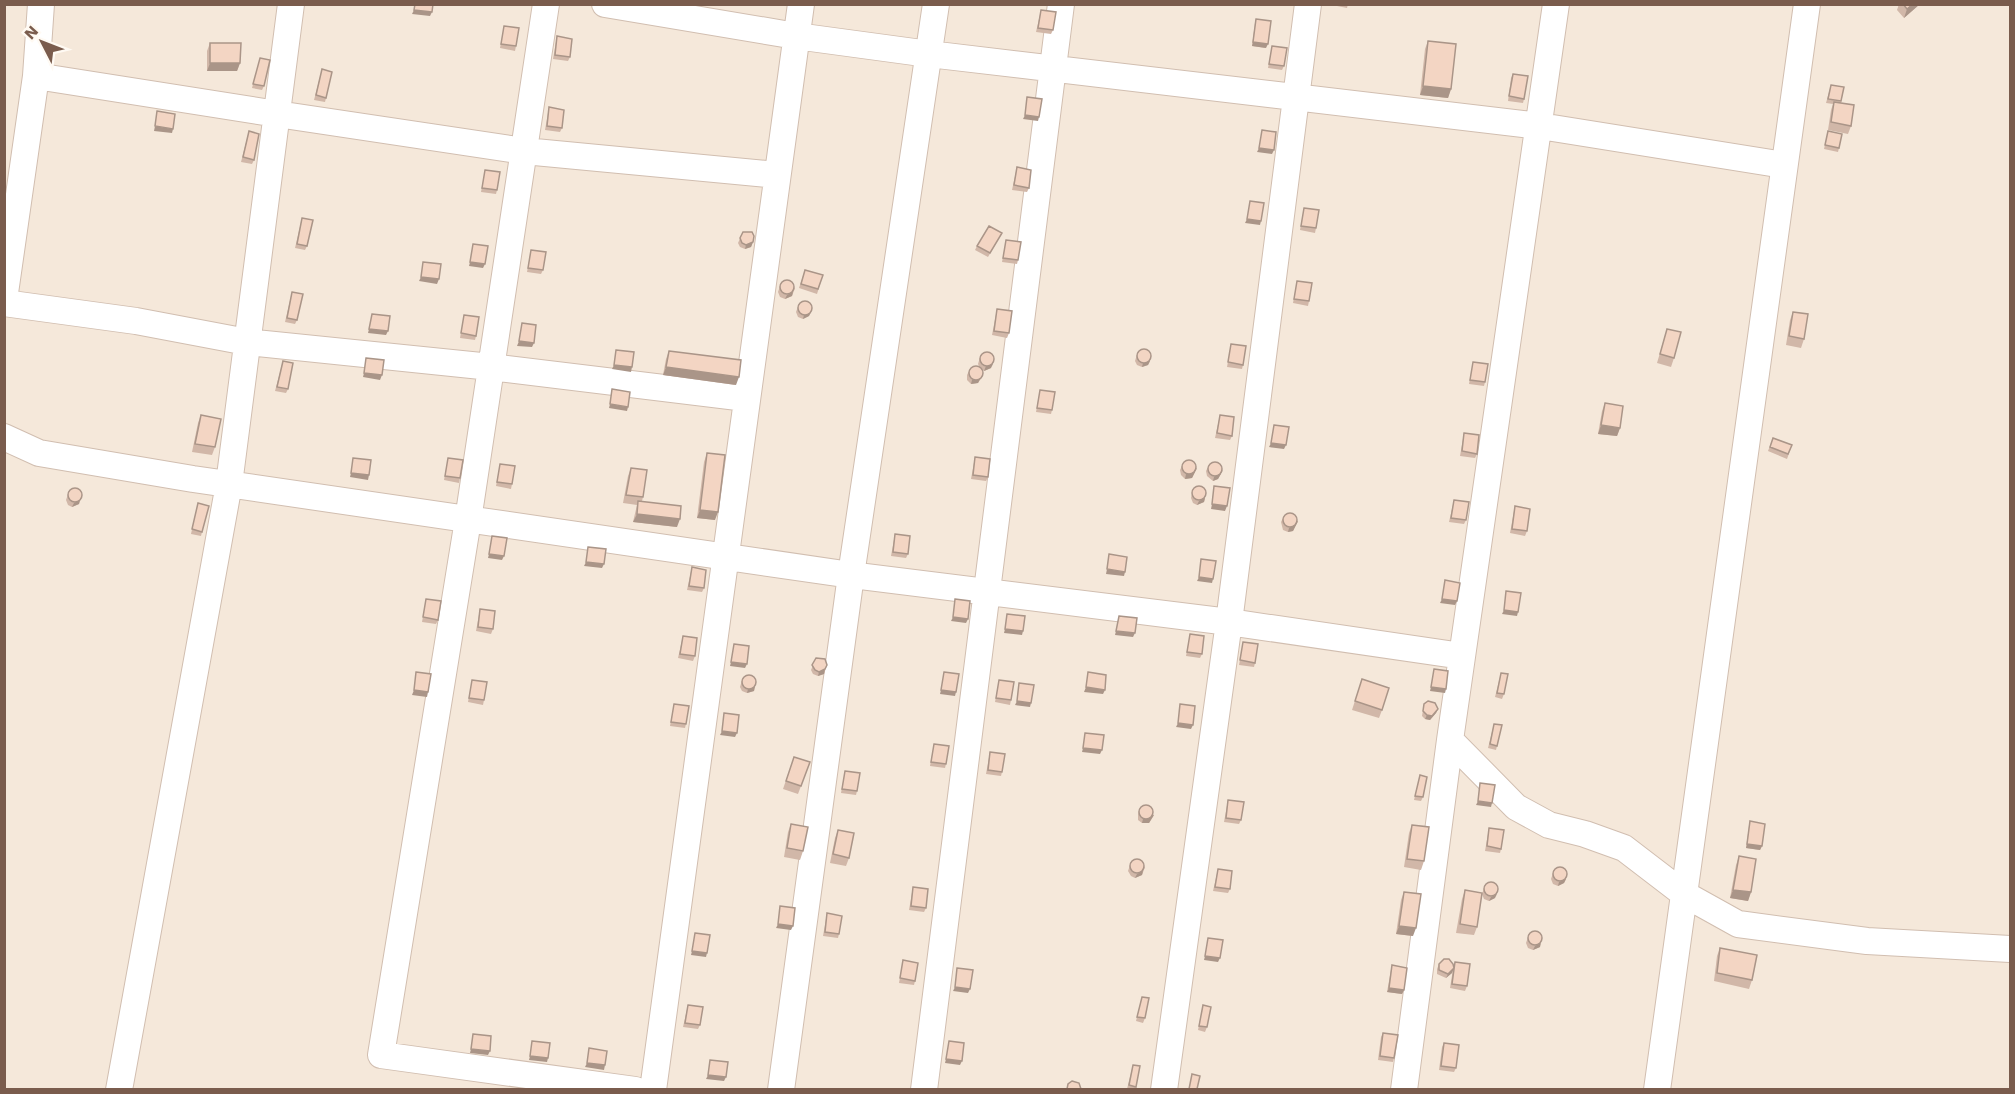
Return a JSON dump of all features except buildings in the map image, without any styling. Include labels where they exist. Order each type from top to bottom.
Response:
[{"type":"street","points":[[41,4],[36,76],[4,302],[136,321],[247,342],[491,367],[746,398]]},
{"type":"street","points":[[120,1089],[229,484],[291,4]]},
{"type":"street","points":[[546,4],[468,520],[381,1055],[635,1089]]},
{"type":"street","points":[[604,4],[796,36],[1053,70],[1540,126],[1784,165]]},
{"type":"street","points":[[653,1089],[801,4]]},
{"type":"street","points":[[781,1089],[851,575],[936,4]]},
{"type":"street","points":[[924,1089],[1061,4]]},
{"type":"street","points":[[1164,1089],[1229,622],[1308,4]]},
{"type":"street","points":[[1404,1089],[1450,740],[1556,4]]},
{"type":"street","points":[[1657,1089],[1807,4]]},
{"type":"street","points":[[36,76],[524,151],[777,175]]},
{"type":"street","points":[[4,437],[39,453],[92,464],[851,575],[1229,622],[1462,656]]},
{"type":"street","points":[[1450,740],[1516,807],[1549,825],[1585,834],[1624,848],[1684,894],[1738,924],[1867,941],[2010,949]]},
{"type":"shaded area","points":[[5,5],[2010,5],[2010,1089],[5,1089]]}]
